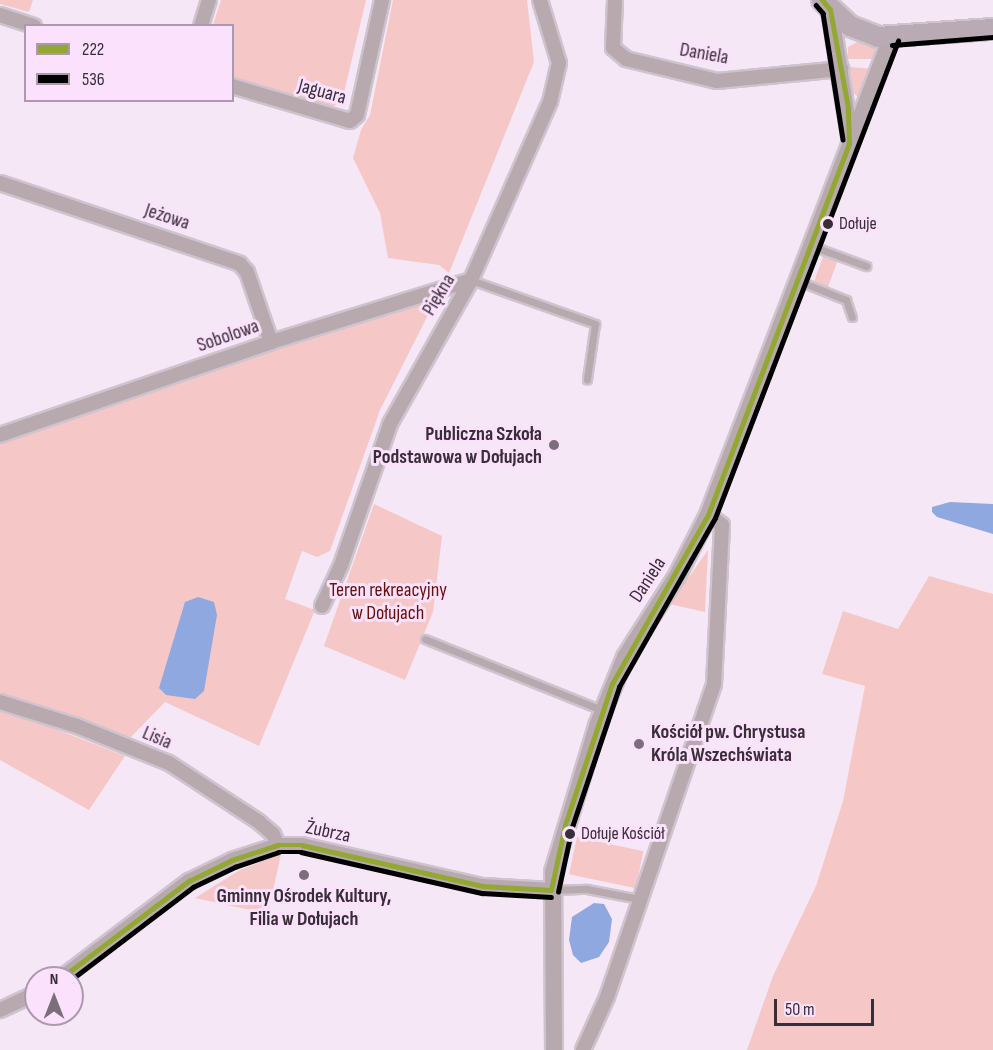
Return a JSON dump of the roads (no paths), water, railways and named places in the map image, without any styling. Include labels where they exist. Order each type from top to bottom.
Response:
[{"type":"main road","points":[[826,5],[855,30],[891,38],[993,30]]},
{"type":"street","points":[[202,24],[209,0]]},
{"type":"street","name":"Jaguara","points":[[234,87],[350,121],[357,115],[382,0]]},
{"type":"street","name":"Piękna","points":[[322,606],[341,565],[390,424],[471,280],[555,82],[559,63],[540,0]]},
{"type":"street","name":"Daniela","points":[[615,0],[613,48],[626,59],[717,81],[841,69]]},
{"type":"street","name":"Daniela","points":[[826,5],[850,121],[849,144]]},
{"type":"street","points":[[0,15],[28,24]]},
{"type":"street","name":"Daniela","points":[[554,1050],[551,890],[558,851],[602,710],[628,651],[678,574],[708,515],[891,38]]},
{"type":"street","name":"Jeżowa","points":[[0,183],[240,264],[247,272],[271,342]]},
{"type":"street","name":"Sobolowa","points":[[0,435],[271,342],[471,280]]},
{"type":"street","points":[[583,1050],[607,997],[714,684],[722,525],[708,515]]},
{"type":"street","name":"Lisia","points":[[0,702],[77,726],[169,764],[260,822],[273,834],[278,845]]},
{"type":"street","name":"Żubrza","points":[[77,966],[189,881],[232,860],[278,845],[302,845],[483,886],[551,890]]},
{"type":"street","points":[[0,1010],[24,999]]},
{"type":"lane","points":[[812,246],[866,266]]},
{"type":"lane","points":[[471,280],[595,324],[587,380]]},
{"type":"lane","points":[[798,280],[846,300],[852,317]]},
{"type":"lane","points":[[425,639],[602,710]]},
{"type":"lane","points":[[551,890],[587,889],[639,899]]},
{"type":"water","points":[[950,502],[993,504],[993,534],[937,517],[932,512],[932,507]]},
{"type":"water","points":[[198,597],[214,602],[217,615],[204,691],[195,699],[166,695],[159,688],[185,602]]},
{"type":"water","points":[[594,903],[604,904],[612,919],[609,942],[599,957],[581,963],[573,955],[569,940],[572,917]]},
{"type":"place","name":"Dołuje","points":[[828,224]]},
{"type":"place","name":"Publiczna Szkoła Podstawowa w Dołujach","points":[[554,445]]},
{"type":"place","name":"Kościół pw. Chrystusa Króla Wszechświata","points":[[639,744]]},
{"type":"place","name":"Dołuje Kościół","points":[[570,834]]},
{"type":"place","name":"Gminny Ośrodek Kultury, Filia w Dołujach","points":[[304,875]]},
{"type":"park label","name":"Teren rekreacyjny w Dołujach","points":[[388,602]]}]
